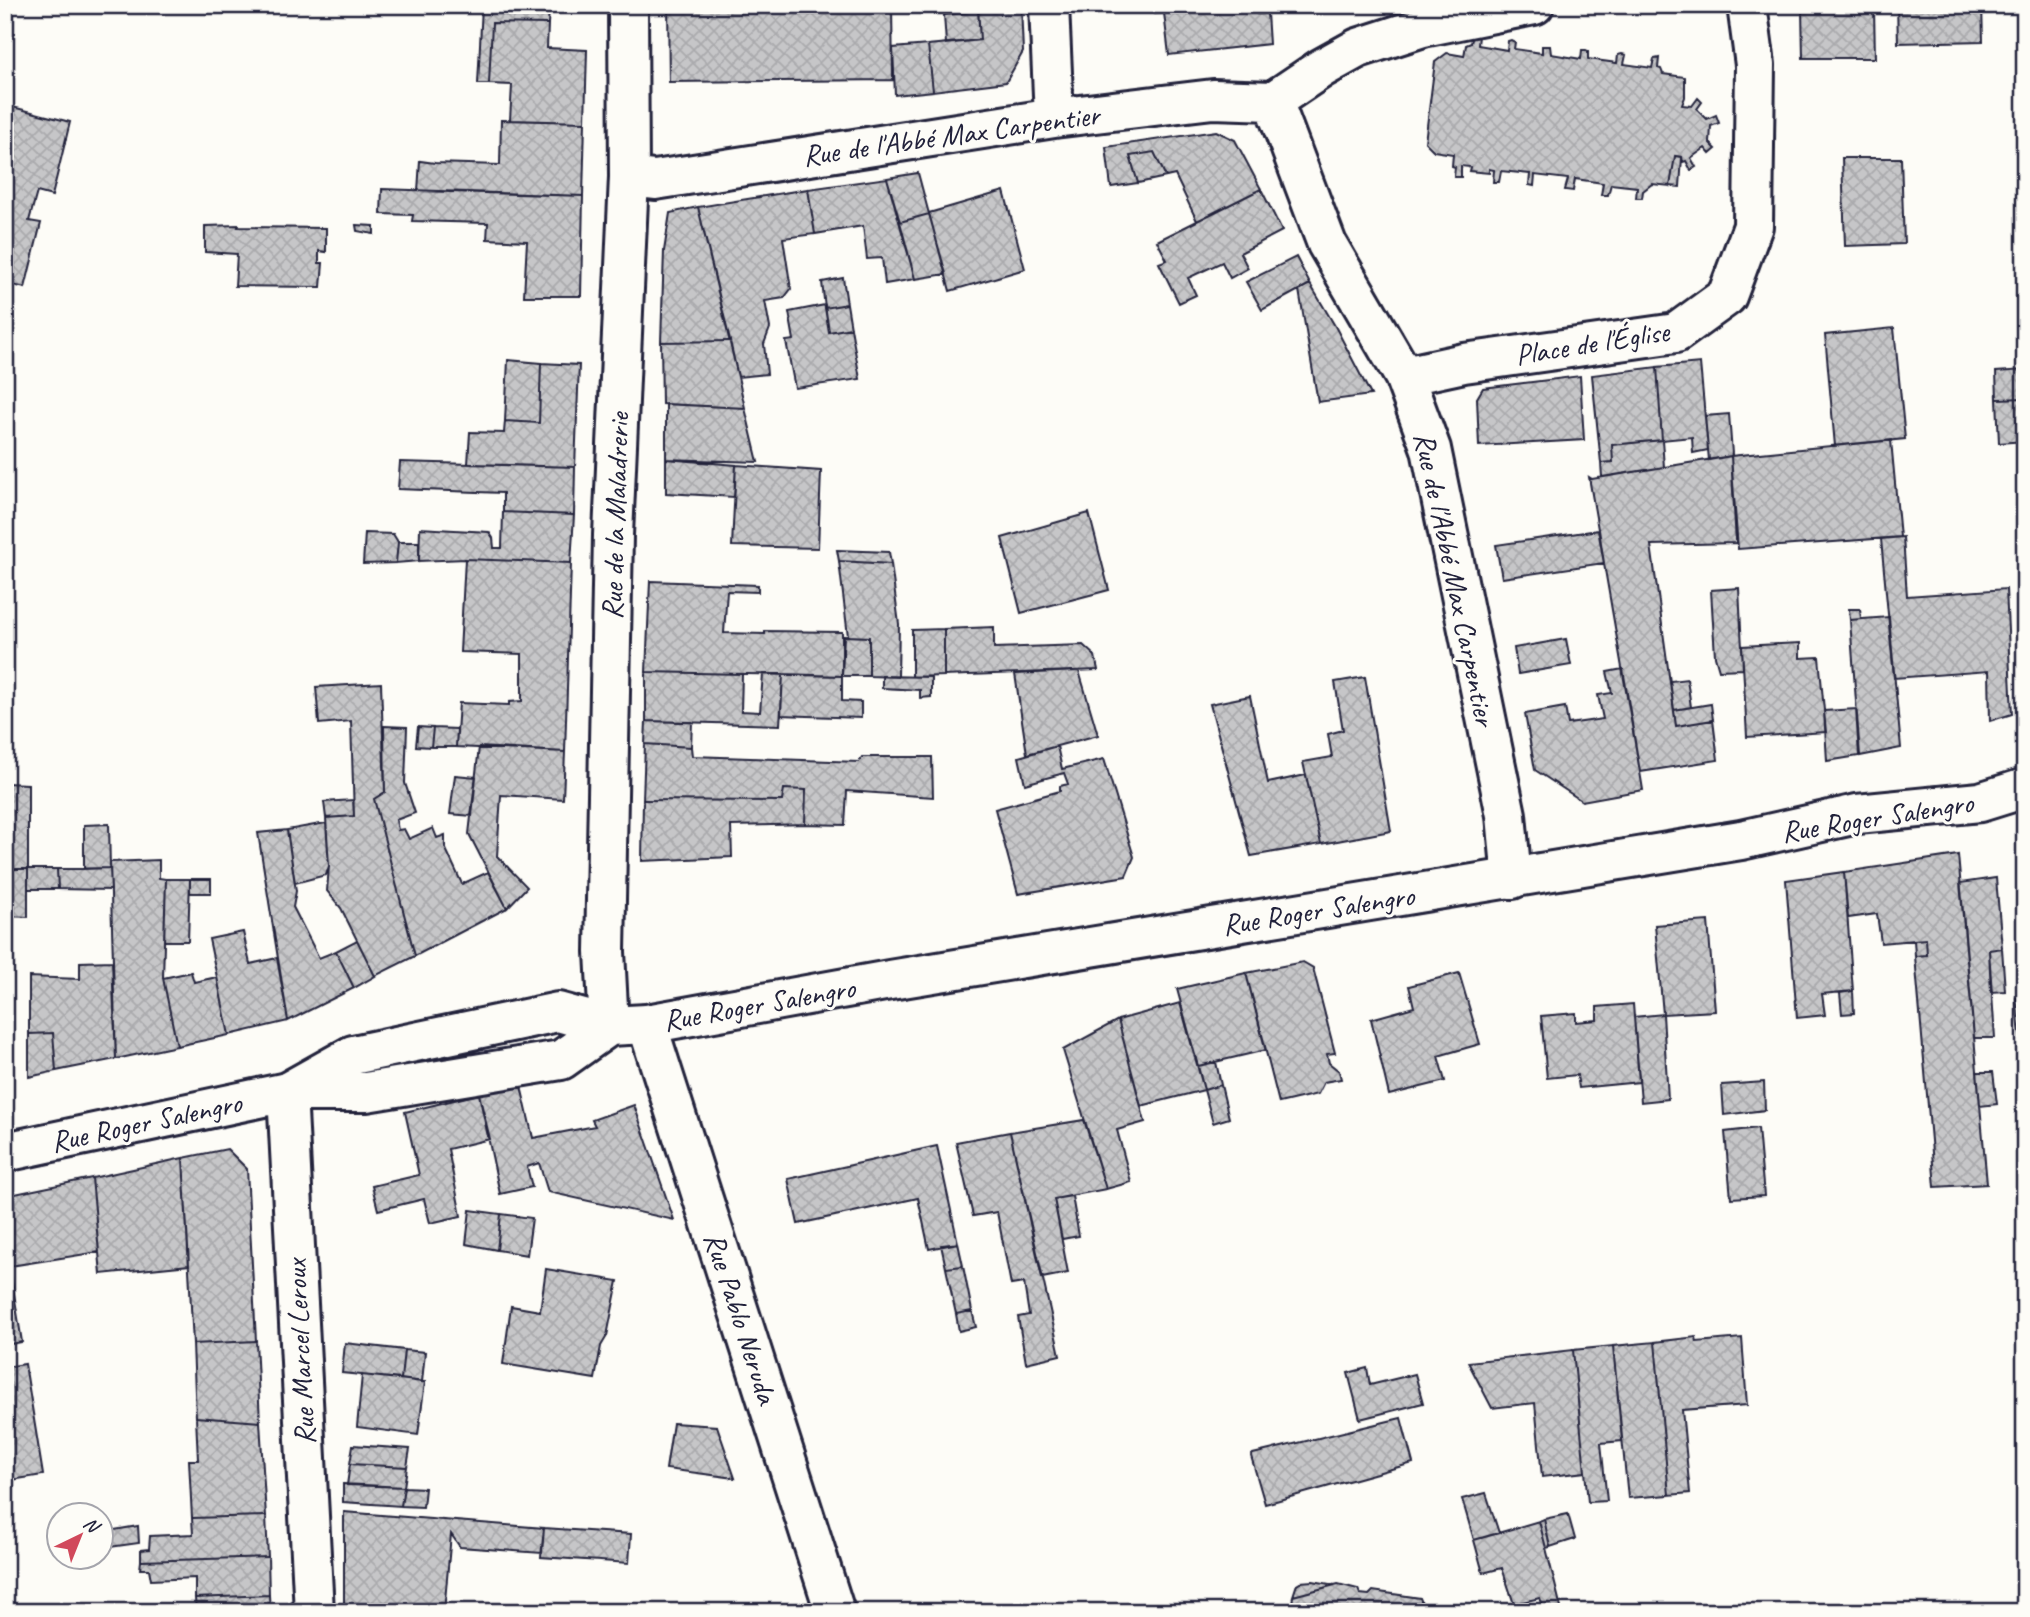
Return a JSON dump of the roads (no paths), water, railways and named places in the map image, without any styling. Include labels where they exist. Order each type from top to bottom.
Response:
[{"type":"street","name":"Rue de la Maladrerie","points":[[609,1026],[605,952],[613,549],[629,177],[628,5]]},
{"type":"street","points":[[1049,5],[1054,118]]},
{"type":"street","points":[[1273,101],[1358,48],[1423,27],[1534,5]]},
{"type":"street","name":"Place de l'Église","points":[[1404,376],[1464,363],[1676,333],[1727,296],[1752,226],[1755,65],[1747,5]]},
{"type":"street","name":"Rue de l'Abbé Max Carpentier","points":[[629,177],[655,180],[1054,118],[1213,99],[1273,101],[1327,244],[1404,376],[1431,449],[1506,815],[1512,879]]},
{"type":"street","name":"Rue Roger Salengro","points":[[5,1152],[287,1092],[353,1055],[558,1012],[609,1026],[647,1024],[890,980],[1741,840],[1857,814],[1980,802],[2025,788]]},
{"type":"street","name":"Rue Pablo Neruda","points":[[647,1024],[835,1612]]},
{"type":"street","name":"Rue Marcel Leroux","points":[[287,1092],[314,1612]]}]
